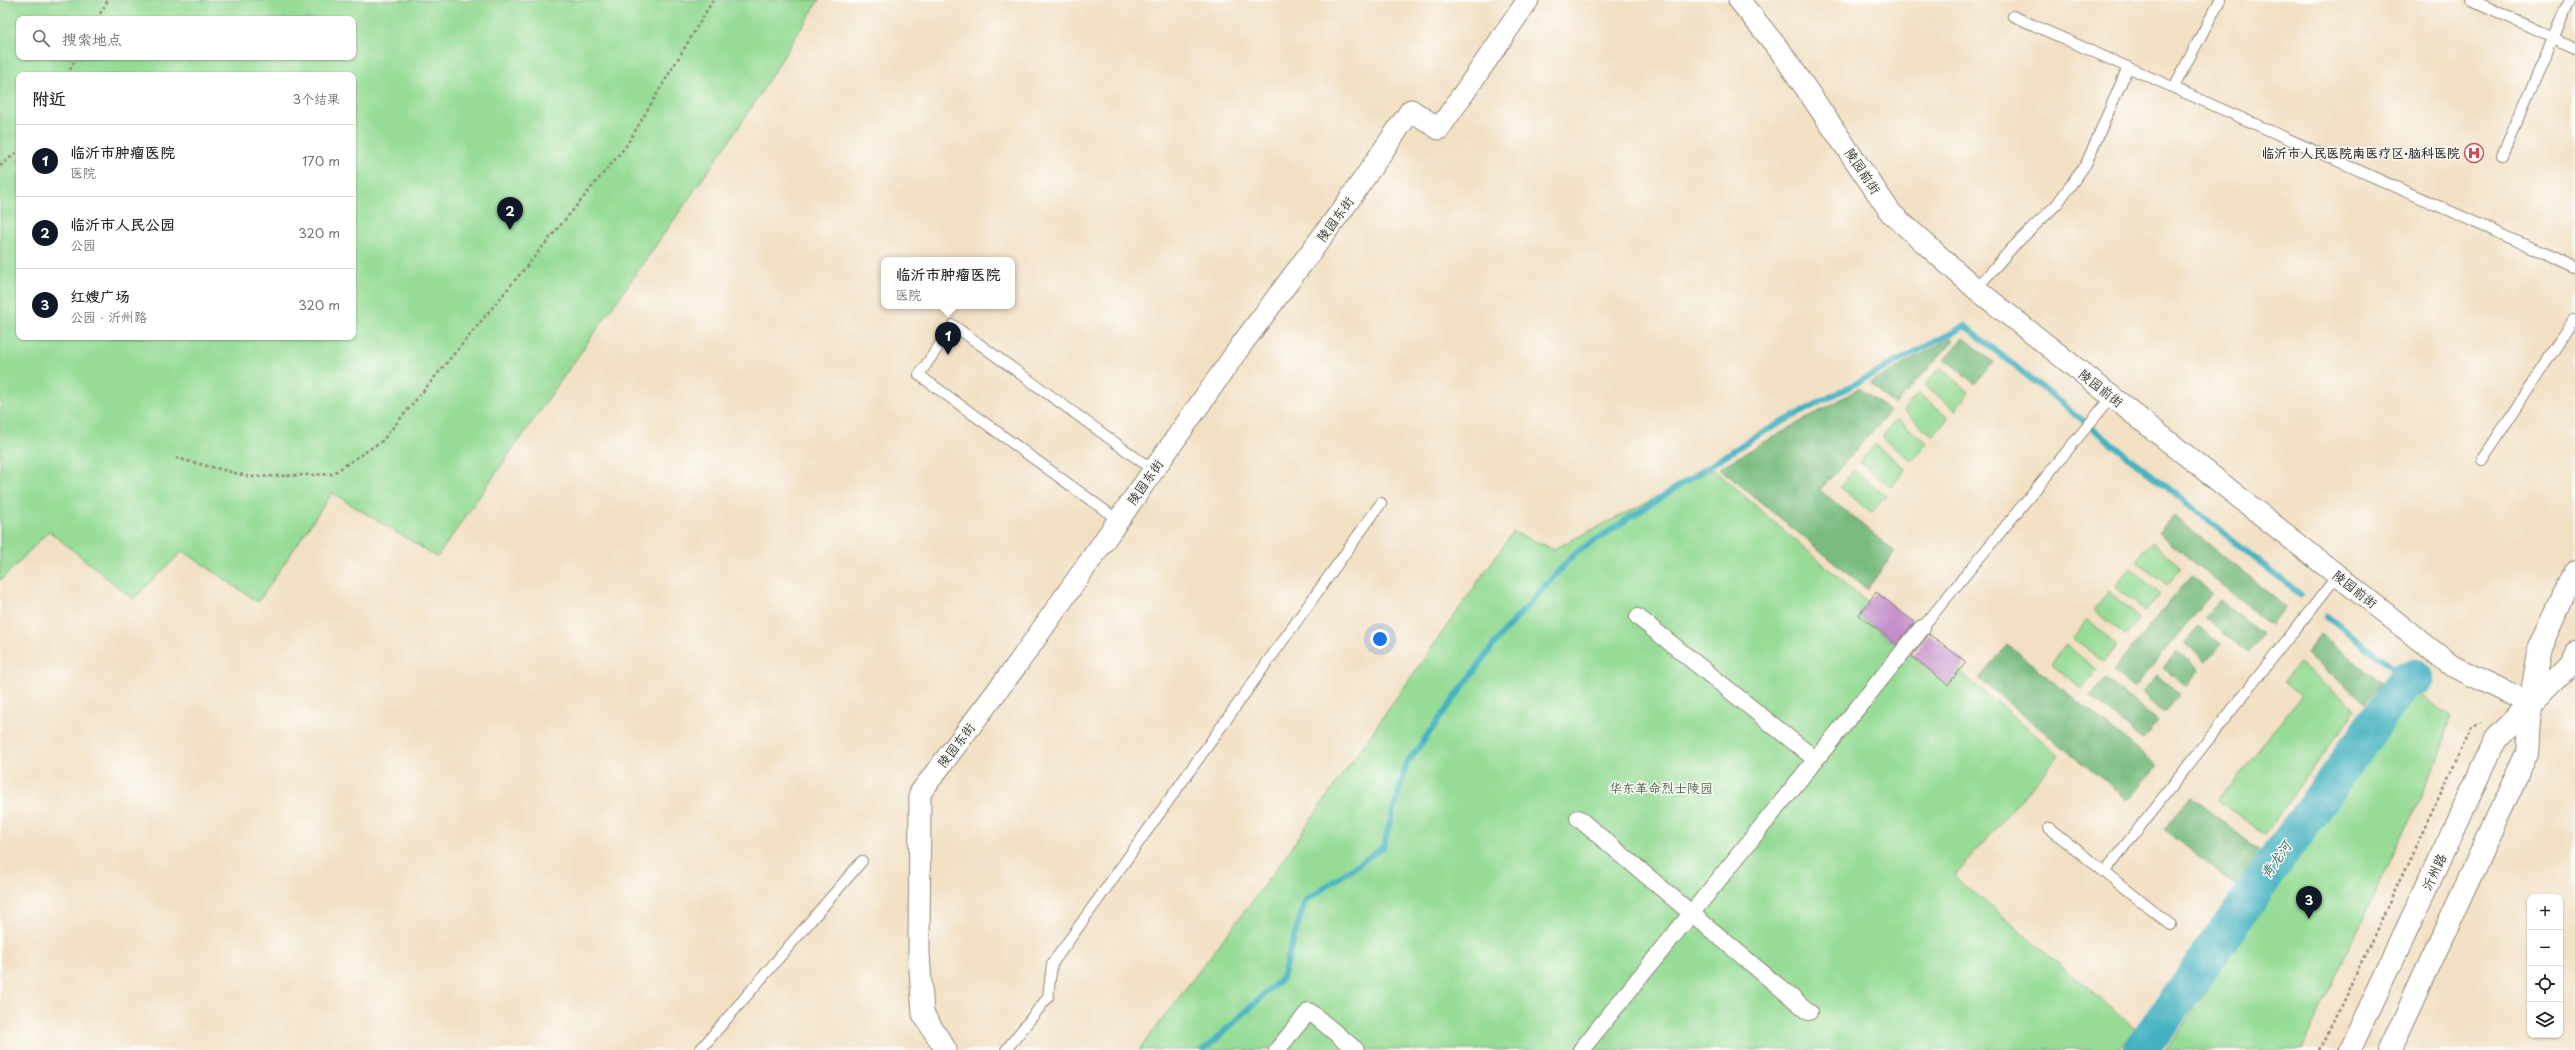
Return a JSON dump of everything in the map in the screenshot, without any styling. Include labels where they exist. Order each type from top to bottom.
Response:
[{"type":"main road","points":[[2390,1050],[2527,753],[2530,703],[2540,647],[2575,571]]},
{"type":"main road","name":"沂州路","points":[[2350,1050],[2496,739],[2569,665],[2575,652]]},
{"type":"street","name":"陵园东街","points":[[946,1050],[923,1014],[919,954],[920,793],[1019,662],[1242,344],[1345,206],[1411,110],[1439,129],[1528,0]]},
{"type":"street","name":"陵园前街","points":[[1739,0],[1781,52],[1891,213],[1976,289],[2452,666],[2530,703]]},
{"type":"street","points":[[1638,617],[1815,759]]},
{"type":"street","points":[[1580,1050],[1922,628]]},
{"type":"street","points":[[1578,818],[1809,1012]]},
{"type":"street","points":[[1277,1050],[1309,1011],[1356,1050]]},
{"type":"lane","points":[[2174,88],[2220,0]]},
{"type":"lane","points":[[2472,0],[2575,48]]},
{"type":"lane","points":[[2502,155],[2570,0]]},
{"type":"lane","points":[[2013,16],[2575,267]]},
{"type":"lane","points":[[1976,289],[2012,248],[2057,204],[2086,164],[2128,67]]},
{"type":"lane","points":[[2482,460],[2575,318]]},
{"type":"lane","points":[[1118,520],[919,375],[953,325],[1153,470]]},
{"type":"lane","points":[[1922,628],[2112,396]]},
{"type":"lane","points":[[1006,1050],[1048,997],[1052,964],[1380,503]]},
{"type":"lane","points":[[2105,871],[2338,575]]},
{"type":"lane","points":[[2049,828],[2171,925]]},
{"type":"lane","points":[[700,1050],[862,861]]},
{"type":"path","points":[[100,16],[108,0]]},
{"type":"path","points":[[176,458],[252,477],[332,474],[382,441],[626,146],[713,0]]},
{"type":"path","points":[[69,72],[75,60]]},
{"type":"path","points":[[0,166],[16,153]]},
{"type":"path","points":[[2320,1050],[2472,727],[2486,721]]},
{"type":"green space","points":[[0,0],[819,0],[741,124],[437,557],[332,493],[258,602],[183,551],[133,599],[49,531],[0,581]]},
{"type":"green space","points":[[1951,338],[1954,340],[1895,405],[1870,383]]},
{"type":"green space","points":[[1963,338],[1993,362],[1975,384],[1945,359]]},
{"type":"green space","points":[[1940,367],[1969,392],[1955,410],[1925,385]]},
{"type":"green space","points":[[1860,388],[1890,412],[1820,490],[1895,552],[1867,589],[1719,468]]},
{"type":"green space","points":[[1918,393],[1948,418],[1933,436],[1903,411]]},
{"type":"green space","points":[[1897,419],[1927,443],[1912,461],[1882,437]]},
{"type":"green space","points":[[1875,444],[1906,469],[1891,487],[1860,462]]},
{"type":"green space","name":"华东革命烈士陵园","points":[[1713,469],[1868,603],[1859,615],[1948,684],[1959,671],[2059,755],[1954,876],[2135,1028],[2119,1050],[1139,1050],[1272,875],[1513,532],[1554,549]]},
{"type":"green space","points":[[1854,470],[1886,496],[1871,513],[1840,487]]},
{"type":"green space","points":[[2173,515],[2286,607],[2271,625],[2158,533]]},
{"type":"green space","points":[[2152,542],[2182,567],[2167,585],[2136,560]]},
{"type":"green space","points":[[2130,568],[2160,594],[2145,611],[2116,586]]},
{"type":"green space","points":[[2191,576],[2212,593],[2134,688],[2113,671]]},
{"type":"green space","points":[[2109,592],[2140,618],[2125,636],[2094,610]]},
{"type":"green space","points":[[2220,600],[2263,635],[2248,653],[2205,618]]},
{"type":"green space","points":[[2087,620],[2117,645],[2103,662],[2073,637]]},
{"type":"green space","points":[[2198,626],[2221,644],[2206,662],[2184,643]]},
{"type":"green space","points":[[2321,634],[2381,683],[2365,702],[2306,653]]},
{"type":"green space","points":[[2007,644],[2157,766],[2128,800],[1979,679]]},
{"type":"green space","points":[[2066,645],[2097,670],[2082,689],[2051,664]]},
{"type":"green space","points":[[2177,651],[2199,670],[2186,686],[2163,668]]},
{"type":"green space","points":[[2299,663],[2356,710],[2264,835],[2219,800],[2301,696],[2283,682]]},
{"type":"green space","points":[[2157,675],[2180,695],[2164,713],[2142,693]]},
{"type":"green space","points":[[2106,679],[2158,722],[2143,739],[2091,696]]},
{"type":"green space","points":[[2411,689],[2450,716],[2439,758],[2301,1050],[2166,1050]]},
{"type":"green space","points":[[2191,796],[2268,857],[2241,890],[2164,829]]},
{"type":"building","points":[[1876,592],[1914,622],[1897,644],[1859,615]]},
{"type":"building","points":[[1929,634],[1966,662],[1948,685],[1912,656]]},
{"type":"waterway","points":[[1204,1050],[1282,978],[1305,901],[1383,847],[1407,763],[1501,635],[1574,554],[1754,437],[1965,326],[2301,595]]},
{"type":"waterway","points":[[2327,616],[2406,679]]},
{"type":"waterway","name":"青龙河","points":[[2141,1050],[2406,679],[2416,678]]},
{"type":"place","name":"临沂市人民医院南医疗区·脑科医院","points":[[2474,153]]},
{"type":"place","name":"临沂市人民公园","points":[[510,230]]},
{"type":"place","name":"临沂市肿瘤医院","points":[[948,355]]},
{"type":"place","name":"红嫂广场","points":[[2309,919]]}]
